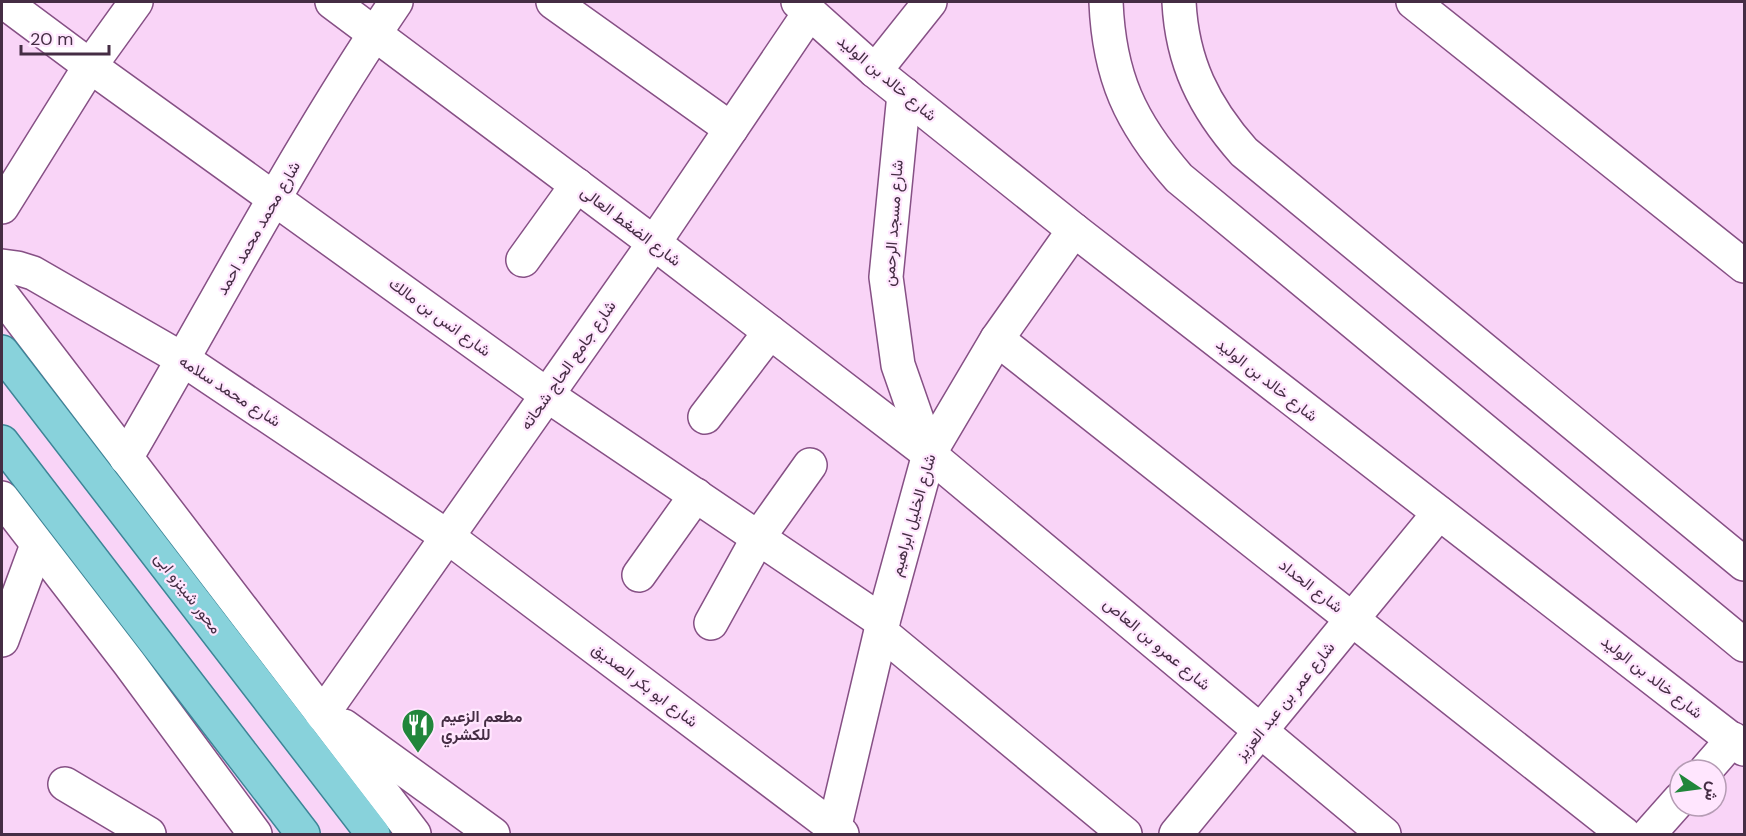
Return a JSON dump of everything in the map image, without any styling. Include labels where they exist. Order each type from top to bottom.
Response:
[{"type":"main road","name":"محور شينزو ابى","points":[[2,352],[373,834]]},
{"type":"main road","points":[[2,442],[303,834]]},
{"type":"street","name":"شارع انس بن مالك","points":[[4,2],[547,394],[758,538],[882,627],[1125,834]]},
{"type":"street","points":[[2,207],[90,66],[136,2]]},
{"type":"street","name":"شارع الضغط العالى","points":[[332,2],[929,453]]},
{"type":"street","name":"شارع محمد محمد احمد","points":[[126,459],[274,198],[374,33],[396,2]]},
{"type":"street","points":[[553,2],[730,129]]},
{"type":"street","points":[[875,71],[930,2]]},
{"type":"street","points":[[1106,2],[1111,51],[1123,94],[1144,134],[1156,152],[1179,178],[1744,645]]},
{"type":"street","points":[[1179,2],[1185,48],[1194,77],[1218,121],[1244,152],[1744,564]]},
{"type":"street","points":[[1413,2],[1744,266]]},
{"type":"street","name":"شارع جامع الحاج شحاته","points":[[323,713],[654,243],[730,129],[804,7]]},
{"type":"street","name":"شارع خالد بن الوليد","points":[[804,7],[875,71],[1074,230],[1739,744]]},
{"type":"street","name":"شارع مسجد الرحمن","points":[[904,94],[886,277],[898,365],[929,453]]},
{"type":"street","points":[[523,260],[577,185]]},
{"type":"street","name":"شارع الخليل ابراهيم","points":[[837,832],[882,627],[929,453],[996,339],[1074,230]]},
{"type":"street","name":"شارع محمد سلامه","points":[[2,266],[33,273],[184,360],[448,537]]},
{"type":"street","points":[[2,295],[414,834]]},
{"type":"street","points":[[705,417],[770,332]]},
{"type":"street","name":"شارع الحداد","points":[[996,339],[1353,618],[1624,834]]},
{"type":"street","name":"شارع عمرو بن العاص","points":[[929,453],[1384,834]]},
{"type":"street","points":[[711,623],[758,538],[810,465]]},
{"type":"street","points":[[639,575],[696,495]]},
{"type":"street","points":[[2,498],[129,663],[246,830]]},
{"type":"street","name":"شارع عمر بن عبد العزيز","points":[[1176,834],[1439,513]]},
{"type":"street","name":"شارع ابو بكر الصديق","points":[[448,537],[837,832]]},
{"type":"street","points":[[2,640],[37,545]]},
{"type":"street","points":[[323,713],[493,834]]},
{"type":"street","points":[[1721,758],[1739,744]]},
{"type":"street","points":[[65,784],[149,834]]},
{"type":"street","points":[[1649,834],[1668,813]]},
{"type":"place","name":"مطعم الزعيم للكشري","points":[[418,754]]}]
